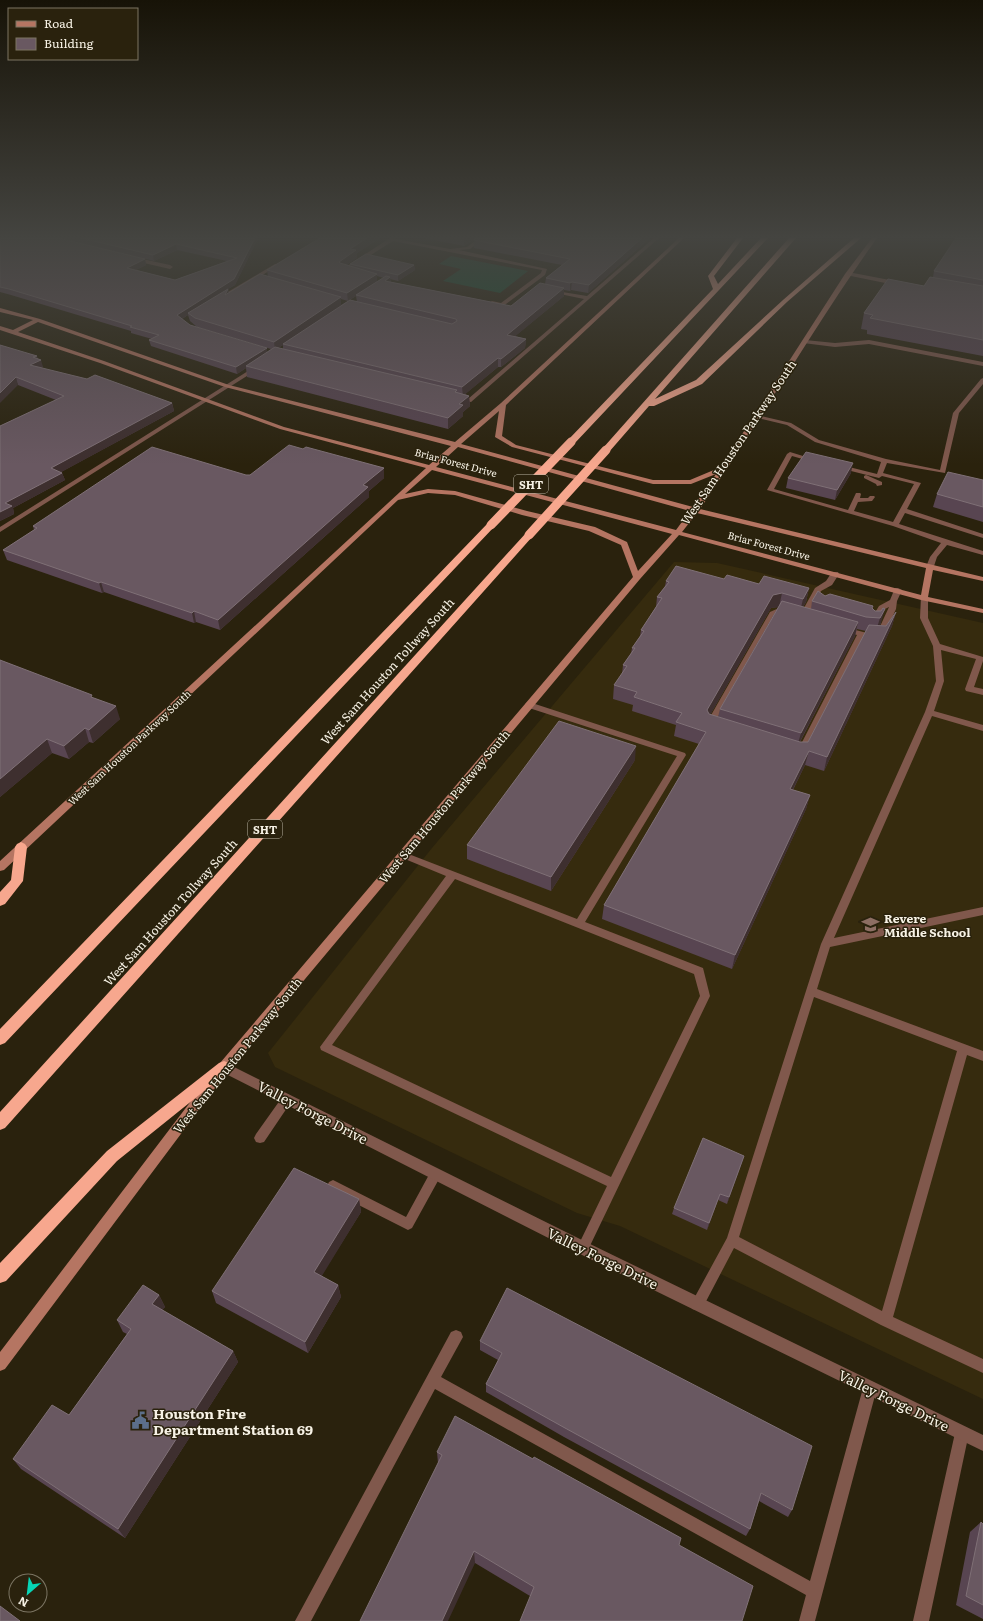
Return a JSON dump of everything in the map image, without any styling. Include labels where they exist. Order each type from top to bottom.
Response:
[{"type":"highway","name":"West Sam Houston Tollway South","points":[[0,1039],[694,314]]},
{"type":"highway","name":"West Sam Houston Tollway South","points":[[0,1123],[646,406],[727,314]]},
{"type":"highway","points":[[646,406],[699,382],[772,314]]},
{"type":"highway","points":[[0,901],[17,881],[21,847]]},
{"type":"highway","points":[[0,1275],[112,1156],[224,1067]]},
{"type":"main road","name":"Briar Forest Drive","points":[[14,314],[38,320],[227,386],[457,445],[696,510],[983,580]]},
{"type":"main road","name":"West Sam Houston Parkway South","points":[[0,867],[396,498],[503,404],[600,314]]},
{"type":"main road","name":"West Sam Houston Parkway South","points":[[0,1364],[224,1067],[637,577],[696,510],[823,314]]},
{"type":"main road","points":[[14,332],[38,320]]},
{"type":"main road","name":"Briar Forest Drive","points":[[0,328],[282,428],[924,598],[983,611]]},
{"type":"main road","points":[[503,404],[498,437],[514,446],[653,482],[691,482],[724,468]]},
{"type":"main road","points":[[396,498],[428,491],[455,492],[525,513],[592,529],[624,544],[637,577]]},
{"type":"main road","points":[[924,598],[930,567]]},
{"type":"street","name":"Valley Forge Drive","points":[[224,1067],[435,1175],[983,1443]]},
{"type":"lane","points":[[454,398],[469,401],[570,314]]},
{"type":"lane","points":[[805,342],[835,345],[869,342],[983,364]]},
{"type":"lane","points":[[0,530],[262,364]]},
{"type":"lane","points":[[757,417],[789,424],[817,441],[885,460],[943,472],[956,413],[983,380]]},
{"type":"lane","points":[[821,462],[790,454],[770,490],[895,525],[983,553]]},
{"type":"lane","points":[[880,474],[885,460]]},
{"type":"lane","points":[[837,466],[880,483],[879,485]]},
{"type":"lane","points":[[866,477],[879,476],[880,474],[918,483],[895,525]]},
{"type":"lane","points":[[850,513],[857,497],[870,500],[872,497]]},
{"type":"lane","points":[[904,510],[983,536]]},
{"type":"lane","points":[[930,567],[934,557],[945,542]]},
{"type":"lane","points":[[802,617],[818,590],[829,583],[835,574]]},
{"type":"lane","points":[[829,583],[829,592]]},
{"type":"lane","points":[[840,628],[861,634],[876,636],[880,635],[892,609],[893,601],[898,590]]},
{"type":"lane","points":[[697,1304],[732,1240],[826,944],[929,712],[940,681],[937,646],[924,618],[924,598]]},
{"type":"lane","points":[[874,621],[882,608],[893,601]]},
{"type":"lane","points":[[719,729],[712,727],[710,724],[777,610],[813,620]]},
{"type":"lane","points":[[794,752],[802,752],[861,634]]},
{"type":"lane","points":[[937,646],[982,658],[969,688],[983,692]]},
{"type":"lane","points":[[529,705],[682,755],[579,924]]},
{"type":"lane","points":[[929,712],[983,728]]},
{"type":"lane","points":[[403,855],[698,971],[705,996],[583,1248]]},
{"type":"lane","points":[[452,874],[325,1047],[614,1184]]},
{"type":"lane","points":[[826,944],[873,932],[937,922],[983,911]]},
{"type":"lane","points":[[810,991],[983,1056]]},
{"type":"lane","points":[[886,1320],[963,1049]]},
{"type":"lane","points":[[260,1138],[287,1099]]},
{"type":"lane","points":[[333,1186],[408,1224],[435,1175]]},
{"type":"lane","points":[[732,1240],[886,1320],[983,1366]]},
{"type":"lane","points":[[303,1621],[456,1337]]},
{"type":"lane","points":[[433,1380],[815,1592]]},
{"type":"lane","points":[[807,1621],[870,1388]]},
{"type":"lane","points":[[921,1621],[962,1433]]},
{"type":"shaded area","points":[[674,562],[717,563],[983,623],[983,1399],[620,1226],[577,1213],[275,1067],[268,1053],[432,848]]},
{"type":"building","points":[[91,314],[179,314],[177,315],[190,325],[267,348],[236,367],[149,340],[159,335],[130,327],[132,326]]},
{"type":"building","points":[[189,314],[316,314],[274,342],[195,318]]},
{"type":"building","points":[[329,314],[408,314],[452,324],[457,321],[456,319],[434,314],[533,314],[507,335],[526,339],[501,359],[498,358],[462,387],[283,344]]},
{"type":"building","points":[[867,314],[983,314],[983,340],[870,318],[873,315]]},
{"type":"building","points":[[0,345],[37,356],[33,357],[41,360],[30,365],[87,379],[95,375],[172,403],[51,468],[62,473],[5,503],[12,506],[0,512],[0,426],[64,396],[16,377],[0,393]]},
{"type":"building","points":[[275,347],[457,390],[455,392],[469,396],[459,404],[463,405],[448,418],[246,366]]},
{"type":"building","points":[[289,445],[303,449],[306,447],[384,468],[363,485],[368,487],[218,620],[194,611],[192,613],[101,582],[99,583],[3,550],[37,528],[33,526],[152,447],[250,475]]},
{"type":"building","points":[[806,452],[853,463],[837,490],[788,478]]},
{"type":"building","points":[[948,472],[983,480],[983,507],[937,494]]},
{"type":"building","points":[[676,566],[724,579],[727,575],[759,584],[764,576],[809,588],[803,599],[782,593],[773,595],[707,710],[709,714],[800,742],[808,742],[869,625],[886,626],[896,612],[827,757],[809,751],[790,789],[810,795],[735,955],[604,905],[706,732],[676,722],[682,713],[634,697],[637,692],[614,685],[627,666],[623,665],[635,648],[632,648],[644,631],[641,630],[662,598],[657,597],[669,582],[666,581]]},
{"type":"building","points":[[818,591],[825,596],[830,594],[873,606],[872,608],[875,611],[881,611],[883,608],[885,609],[880,618],[866,617],[812,601]]},
{"type":"building","points":[[782,601],[858,622],[801,733],[720,709]]},
{"type":"building","points":[[0,660],[92,695],[91,697],[116,706],[89,730],[85,728],[64,746],[47,739],[0,779]]},
{"type":"building","points":[[559,721],[636,746],[551,877],[467,845]]},
{"type":"building","points":[[703,1138],[744,1156],[729,1197],[720,1194],[709,1223],[674,1208]]},
{"type":"building","points":[[294,1168],[359,1199],[314,1272],[338,1285],[305,1342],[212,1291]]},
{"type":"building","name":"Houston Fire Department Station 69","points":[[143,1285],[159,1295],[152,1304],[233,1351],[118,1529],[13,1459],[52,1405],[69,1415],[131,1329],[117,1320]]},
{"type":"building","points":[[507,1288],[812,1446],[792,1510],[761,1493],[750,1529],[486,1384],[502,1353],[480,1341]]},
{"type":"building","points":[[455,1416],[533,1459],[534,1457],[681,1538],[679,1545],[753,1586],[742,1621],[520,1621],[534,1587],[474,1551],[442,1621],[360,1621],[442,1455],[437,1452]]},
{"type":"building","points":[[981,1522],[983,1524],[983,1605],[966,1596]]},
{"type":"building","points":[[0,1606],[20,1621],[0,1621]]},
{"type":"place","name":"Revere Middle School","points":[[871,925]]},
{"type":"place","name":"Houston Fire Department Station 69","points":[[140,1421]]}]
